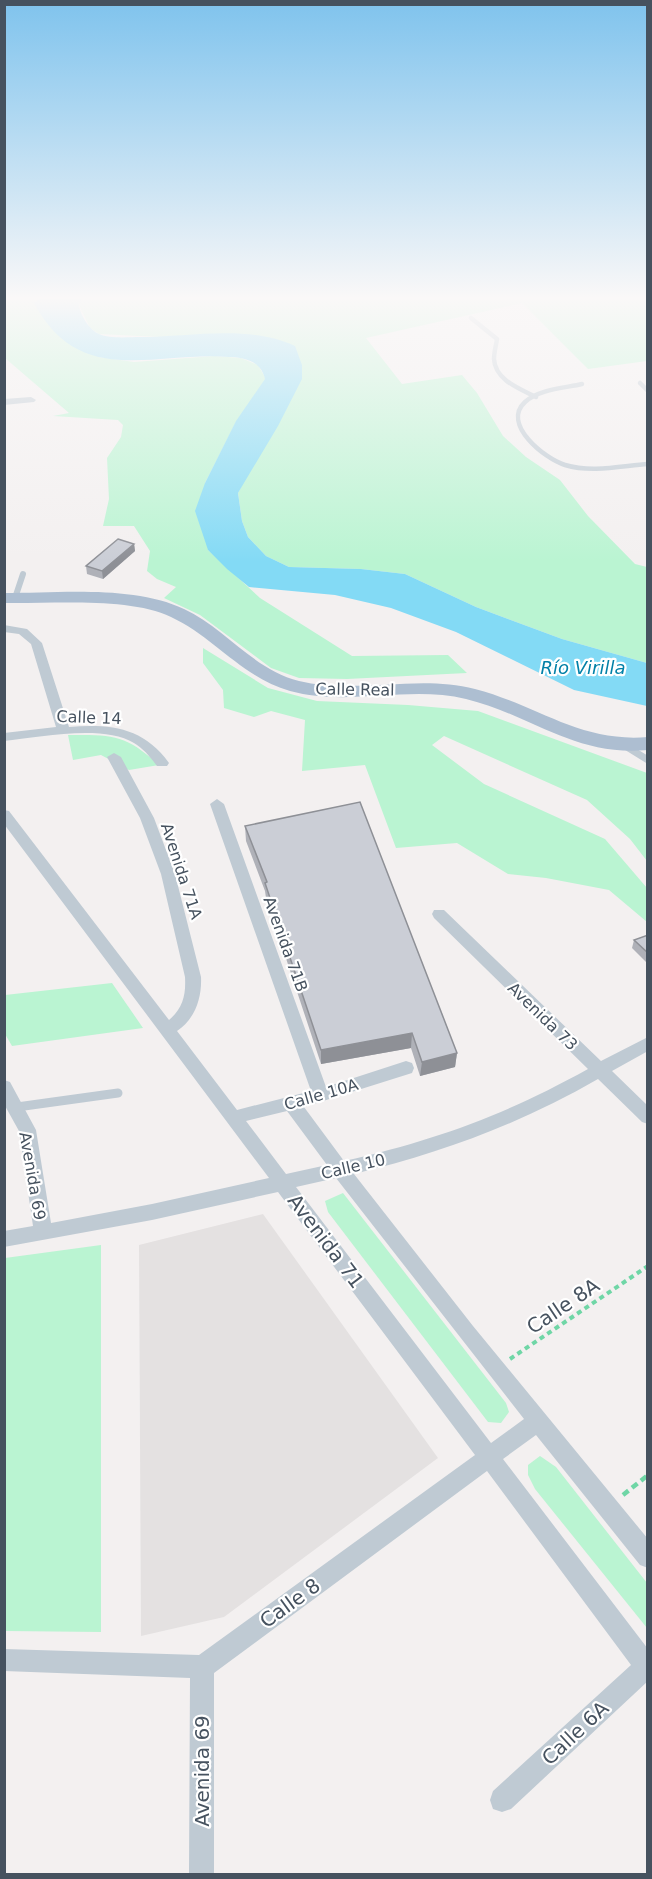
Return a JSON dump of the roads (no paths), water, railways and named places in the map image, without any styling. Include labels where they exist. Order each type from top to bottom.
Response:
[{"type":"main road","name":"Calle Real","points":[[10,598],[109,600],[153,604],[177,613],[270,677],[294,685],[342,692],[438,689],[468,693],[511,707],[576,735],[609,745],[627,747],[648,743]]},
{"type":"street","points":[[4,402],[31,400]]},
{"type":"street","points":[[4,628],[23,631],[36,642],[64,731]]},
{"type":"street","name":"Calle 14","points":[[4,737],[64,731],[106,731],[139,740],[162,763]]},
{"type":"street","name":"Avenida 71A","points":[[114,757],[147,819],[168,874],[193,977],[191,1002],[182,1018],[168,1029]]},
{"type":"street","name":"Avenida 71B","points":[[217,804],[321,1096]]},
{"type":"street","name":"Avenida 71","points":[[7,822],[235,1117],[488,1458],[647,1666]]},
{"type":"street","name":"Avenida 73","points":[[439,914],[648,1117]]},
{"type":"street","name":"Calle 10","points":[[4,1239],[140,1216],[415,1152],[484,1129],[544,1102],[648,1044]]},
{"type":"street","name":"Calle 10A","points":[[235,1117],[321,1096],[406,1068]]},
{"type":"street","name":"Avenida 69","points":[[4,1087],[17,1107],[27,1130],[43,1233]]},
{"type":"street","points":[[291,1102],[339,1170],[494,1370],[648,1557]]},
{"type":"street","name":"Calle 8","points":[[202,1667],[537,1422]]},
{"type":"street","points":[[4,1660],[202,1667]]},
{"type":"street","name":"Calle 6A","points":[[502,1800],[647,1666]]},
{"type":"street","name":"Avenida 69","points":[[202,1667],[202,1875]]},
{"type":"lane","points":[[518,387],[536,397]]},
{"type":"lane","points":[[570,387],[524,402],[519,411],[519,422],[527,438],[543,455],[565,465],[587,467],[648,464]]},
{"type":"lane","points":[[10,598],[23,574]]},
{"type":"lane","points":[[627,747],[648,760]]},
{"type":"lane","points":[[17,1107],[118,1093]]},
{"type":"water","name":"Río Virilla","points":[[260,387],[298,387],[278,426],[238,493],[242,521],[248,537],[266,556],[289,567],[361,569],[405,574],[476,607],[562,639],[647,663],[647,706],[574,690],[456,632],[391,608],[335,595],[249,587],[208,550],[195,511],[205,483],[236,421]]}]
